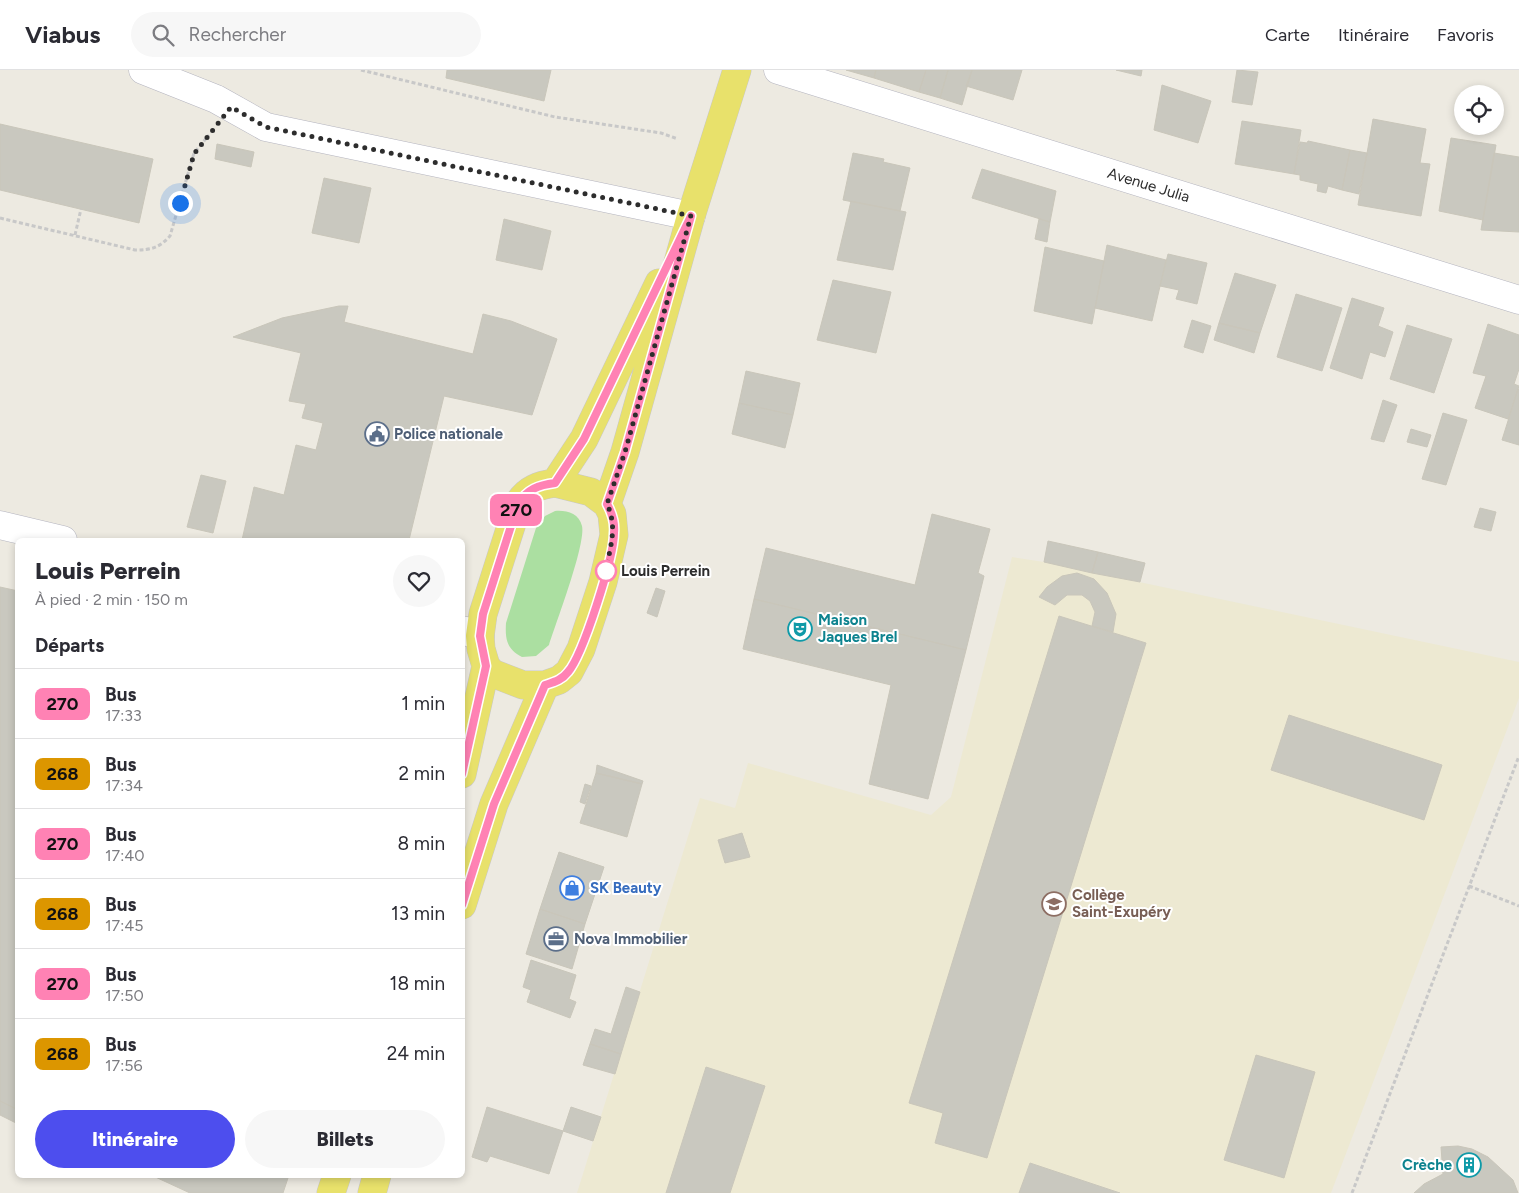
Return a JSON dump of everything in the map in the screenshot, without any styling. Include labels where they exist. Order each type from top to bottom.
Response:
[{"type":"main road","points":[[607,504],[625,452],[691,216],[736,70]]},
{"type":"main road","points":[[555,483],[584,439],[691,216]]},
{"type":"main road","points":[[555,483],[591,492],[607,504],[612,514],[614,535],[603,582],[581,649],[569,672],[560,680],[545,685],[523,685],[492,673],[486,666],[471,633],[483,614],[518,504],[523,496],[533,488],[555,483]]},
{"type":"main road","points":[[465,760],[486,666]]},
{"type":"main road","points":[[465,896],[494,804],[545,685]]},
{"type":"main road","points":[[331,1193],[336,1178]]},
{"type":"main road","points":[[372,1193],[377,1178]]},
{"type":"street","points":[[143,70],[216,99],[266,127],[691,216]]},
{"type":"street","name":"Avenue Julia","points":[[778,70],[1519,300]]},
{"type":"street","points":[[0,525],[55,538]]},
{"type":"path","points":[[360,70],[555,117],[661,133],[711,152]]},
{"type":"path","points":[[0,218],[135,250],[151,250],[163,244],[170,236],[194,154],[231,107]]},
{"type":"path","points":[[75,235],[81,209]]},
{"type":"path","points":[[1352,1193],[1519,756]]},
{"type":"path","points":[[1470,886],[1519,906]]},
{"type":"shaded area","name":"Collège Saint-Exupéry","points":[[1012,557],[1044,562],[1519,662],[1519,698],[1331,1193],[577,1193],[700,798],[735,808],[748,763],[931,815],[951,797]]},
{"type":"green space","points":[[555,511],[572,513],[578,518],[582,526],[580,549],[549,645],[536,656],[522,657],[513,651],[508,643],[506,623],[536,528],[545,516]]},
{"type":"building","points":[[447,70],[551,70],[544,101],[446,78]]},
{"type":"building","points":[[846,70],[876,70],[874,78]]},
{"type":"building","points":[[876,70],[926,70],[919,92],[874,78]]},
{"type":"building","points":[[926,70],[948,70],[940,98],[919,92]]},
{"type":"building","points":[[948,70],[972,70],[962,105],[940,98]]},
{"type":"building","points":[[972,70],[1022,70],[1013,100],[966,86]]},
{"type":"building","points":[[1116,70],[1142,70],[1141,76]]},
{"type":"building","points":[[1237,70],[1258,72],[1252,105],[1232,102]]},
{"type":"building","points":[[1162,85],[1211,101],[1198,143],[1154,130]]},
{"type":"building","points":[[1373,119],[1426,129],[1420,163],[1430,164],[1421,216],[1358,205]]},
{"type":"building","points":[[1242,121],[1301,130],[1294,174],[1235,164]]},
{"type":"building","points":[[0,124],[153,159],[139,223],[0,190]]},
{"type":"building","points":[[1451,138],[1496,145],[1483,220],[1439,211]]},
{"type":"building","points":[[1308,141],[1350,150],[1342,190],[1328,186],[1326,193],[1317,191],[1318,184],[1300,180],[1300,175],[1294,174],[1300,142],[1307,143]]},
{"type":"building","points":[[217,144],[254,152],[251,167],[215,159]]},
{"type":"building","points":[[1350,150],[1367,153],[1359,194],[1342,190]]},
{"type":"building","points":[[853,153],[884,159],[883,162],[910,168],[900,211],[843,200]]},
{"type":"building","points":[[1494,153],[1519,157],[1519,232],[1481,230]]},
{"type":"building","points":[[982,169],[1056,191],[1050,222],[972,198]]},
{"type":"building","points":[[324,178],[371,188],[359,243],[312,233]]},
{"type":"building","points":[[851,201],[906,212],[893,270],[837,260]]},
{"type":"building","points":[[504,219],[551,231],[542,270],[496,260]]},
{"type":"building","points":[[1039,219],[1050,222],[1047,242],[1035,239]]},
{"type":"building","points":[[1107,245],[1166,260],[1152,321],[1095,308]]},
{"type":"building","points":[[1045,247],[1104,261],[1092,324],[1034,311]]},
{"type":"building","points":[[1168,254],[1207,263],[1197,304],[1176,299],[1179,290],[1160,286]]},
{"type":"building","points":[[1235,273],[1276,285],[1260,333],[1219,323]]},
{"type":"building","points":[[833,280],[891,292],[876,353],[817,340]]},
{"type":"building","points":[[1296,294],[1342,308],[1322,371],[1277,357]]},
{"type":"building","points":[[1352,298],[1384,308],[1378,326],[1393,332],[1385,357],[1370,352],[1362,379],[1330,368]]},
{"type":"building","name":"Police nationale","points":[[339,306],[348,306],[344,322],[473,354],[483,314],[511,321],[557,339],[532,415],[444,396],[409,538],[242,538],[254,487],[284,495],[296,445],[316,450],[323,423],[302,418],[306,404],[289,401],[301,353],[233,337],[282,318]]},
{"type":"building","points":[[1192,320],[1211,326],[1203,353],[1184,347]]},
{"type":"building","points":[[1219,323],[1260,333],[1254,353],[1214,340]]},
{"type":"building","points":[[1488,324],[1519,335],[1519,369],[1514,384],[1519,386],[1508,419],[1475,408],[1486,376],[1473,373]]},
{"type":"building","points":[[1407,325],[1452,339],[1434,393],[1390,379]]},
{"type":"building","points":[[746,371],[800,383],[793,415],[739,403]]},
{"type":"building","points":[[1519,389],[1519,445],[1502,440]]},
{"type":"building","points":[[1383,400],[1397,405],[1384,442],[1371,439]]},
{"type":"building","points":[[739,403],[793,415],[785,448],[732,434]]},
{"type":"building","points":[[1443,413],[1467,420],[1446,485],[1422,479]]},
{"type":"building","points":[[1411,429],[1431,435],[1427,447],[1407,442]]},
{"type":"building","points":[[201,475],[226,481],[213,533],[187,527]]},
{"type":"building","points":[[1480,508],[1496,512],[1491,531],[1474,527]]},
{"type":"building","points":[[932,514],[990,529],[978,573],[984,576],[966,650],[754,599],[766,548],[915,585]]},
{"type":"building","points":[[1048,541],[1098,552],[1092,573],[1044,562]]},
{"type":"building","points":[[1098,552],[1145,563],[1140,582],[1092,573]]},
{"type":"building","points":[[1077,573],[1094,579],[1107,593],[1116,614],[1113,632],[1092,626],[1095,612],[1090,601],[1082,595],[1067,595],[1055,605],[1039,597],[1047,587],[1062,576]]},
{"type":"building","points":[[0,587],[15,590],[15,1108],[0,1101]]},
{"type":"building","points":[[656,588],[665,591],[657,617],[647,613]]},
{"type":"building","points":[[754,599],[966,650],[928,799],[869,784],[891,685],[743,649]]},
{"type":"building","points":[[1059,616],[1146,643],[987,1158],[935,1143],[943,1113],[909,1103]]},
{"type":"building","points":[[1289,715],[1442,765],[1424,820],[1271,770]]},
{"type":"building","points":[[597,765],[643,781],[642,784],[596,773]]},
{"type":"building","points":[[596,773],[642,784],[627,837],[580,823]]},
{"type":"building","points":[[585,784],[591,786],[585,804],[580,802]]},
{"type":"building","points":[[742,833],[750,857],[725,863],[718,840]]},
{"type":"building","name":"SK Beauty","points":[[559,852],[604,867],[585,924],[540,909]]},
{"type":"building","name":"Nova Immobilier","points":[[540,909],[585,924],[572,969],[526,954]]},
{"type":"building","points":[[531,960],[576,975],[569,999],[576,1002],[570,1018],[527,1002],[531,990],[523,987]]},
{"type":"building","points":[[626,987],[640,992],[621,1054],[590,1044],[595,1029],[611,1034]]},
{"type":"building","points":[[590,1044],[621,1054],[615,1074],[583,1065]]},
{"type":"building","points":[[1256,1055],[1315,1072],[1284,1178],[1224,1160]]},
{"type":"building","points":[[706,1067],[765,1086],[730,1193],[666,1193]]},
{"type":"building","points":[[0,1101],[15,1108],[15,1122],[0,1115]]},
{"type":"building","points":[[487,1107],[563,1131],[549,1174],[490,1156],[487,1162],[472,1157]]},
{"type":"building","points":[[571,1107],[601,1117],[593,1141],[563,1131]]},
{"type":"building","name":"Crèche","points":[[1458,1146],[1472,1149],[1488,1157],[1513,1180],[1518,1193],[1414,1193],[1424,1184],[1443,1174],[1441,1147]]},
{"type":"building","points":[[1030,1163],[1120,1193],[1019,1193]]},
{"type":"building","points":[[158,1178],[288,1178],[283,1193],[190,1193]]},
{"type":"bus line","name":"270","points":[[465,763],[475,725],[486,666],[481,649],[480,636],[483,614],[518,504],[523,496],[533,488],[555,483],[584,439],[691,216],[625,452],[607,504],[612,514],[614,535],[603,582],[581,649],[569,672],[560,680],[545,685],[494,804],[465,896]]},
{"type":"place","name":"Police nationale","points":[[377,434]]},
{"type":"place","name":"Louis Perrein","points":[[606,571]]},
{"type":"place","name":"Maison Jaques Brel","points":[[800,629]]},
{"type":"place","name":"SK Beauty","points":[[572,888]]},
{"type":"place","name":"Collège Saint-Exupéry","points":[[1054,904]]},
{"type":"place","name":"Nova Immobilier","points":[[556,939]]},
{"type":"place","name":"Crèche","points":[[1469,1165]]},
{"type":"route","points":[[180,203],[194,154],[231,107],[266,127],[691,216],[625,452],[607,504],[612,514],[614,535],[606,571]]}]
